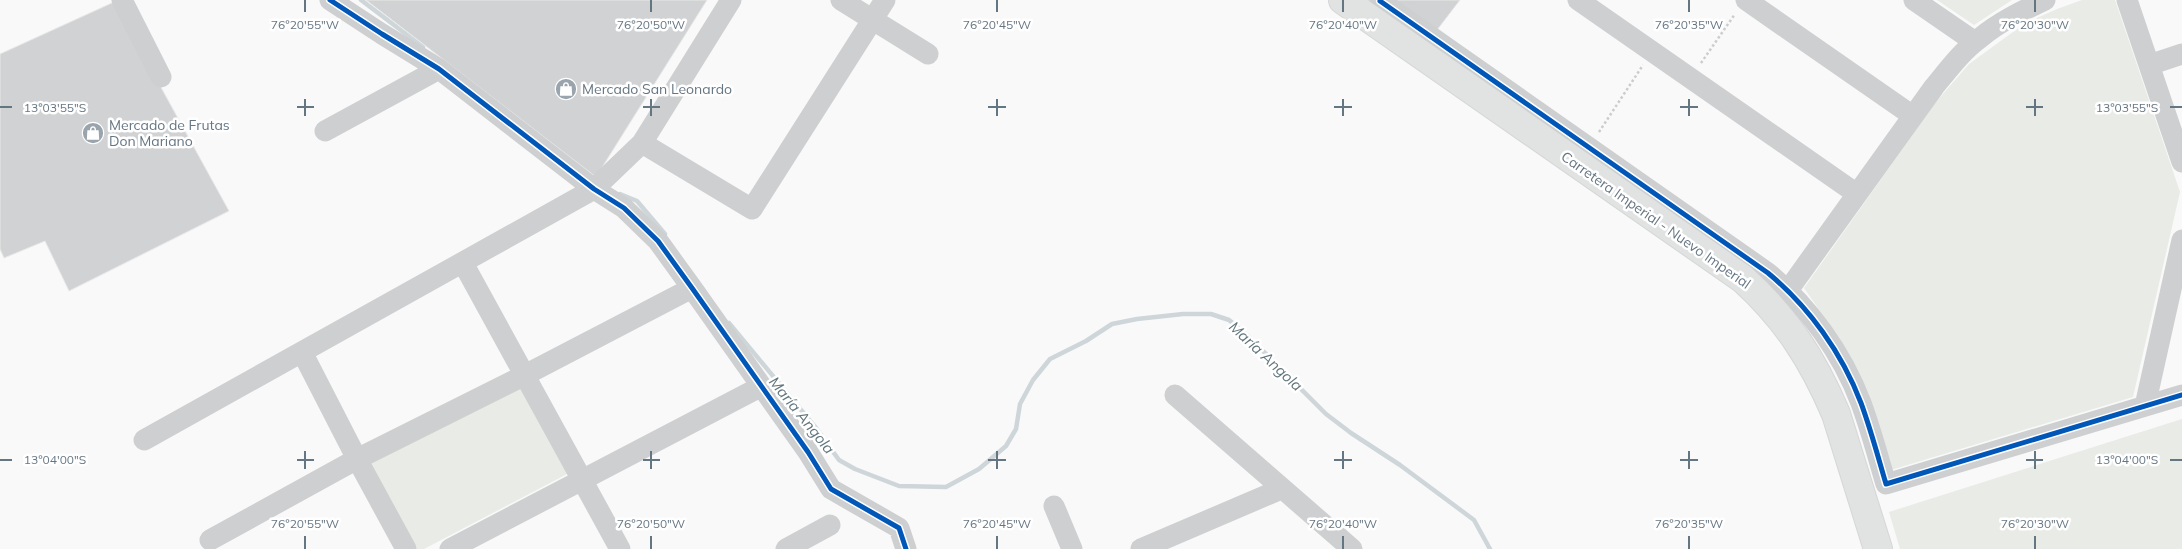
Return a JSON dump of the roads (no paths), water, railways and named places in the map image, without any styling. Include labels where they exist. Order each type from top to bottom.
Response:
[{"type":"highway","name":"Carretera Imperial - Nuevo Imperial","points":[[1344,0],[1377,7],[1743,279],[1781,299],[1836,414],[1878,549]]},
{"type":"street","points":[[122,0],[161,77]]},
{"type":"street","points":[[330,0],[439,69],[599,184],[658,241],[808,452],[831,489],[899,528],[906,549]]},
{"type":"street","points":[[144,440],[463,263],[599,184],[642,143],[732,0]]},
{"type":"street","points":[[840,0],[928,54]]},
{"type":"street","points":[[642,143],[752,209],[885,0]]},
{"type":"street","points":[[1578,0],[1857,194]]},
{"type":"street","points":[[1914,0],[1975,42]]},
{"type":"street","points":[[1781,299],[1934,87],[1975,42],[2010,18],[2044,0]]},
{"type":"street","points":[[2127,0],[2182,162]]},
{"type":"street","points":[[1742,4],[1913,116]]},
{"type":"street","points":[[1377,7],[1588,148],[1768,273],[1781,299],[1805,308],[1845,370],[1864,413],[1886,484],[2182,395]]},
{"type":"street","points":[[2149,65],[2182,54]]},
{"type":"street","points":[[325,131],[439,69]]},
{"type":"street","points":[[2145,406],[2182,240]]},
{"type":"street","points":[[463,263],[583,478],[620,549]]},
{"type":"street","points":[[210,540],[357,459],[525,375],[692,288]]},
{"type":"street","points":[[302,352],[406,549]]},
{"type":"street","points":[[450,549],[760,387]]},
{"type":"street","points":[[1175,395],[1352,549]]},
{"type":"street","points":[[1140,549],[1281,489]]},
{"type":"street","points":[[1054,506],[1072,549]]},
{"type":"street","points":[[792,548],[830,526]]},
{"type":"waterway","name":"María Angola","points":[[361,0],[423,47]]},
{"type":"waterway","name":"María Angola","points":[[620,194],[637,201],[665,234]]},
{"type":"waterway","name":"María Angola","points":[[729,323],[816,428],[839,460],[855,469],[899,486],[946,487],[979,469],[1006,446],[1016,429],[1020,404],[1033,380],[1050,359],[1086,341],[1112,324],[1183,314],[1211,314],[1229,320],[1249,337],[1326,414],[1400,465],[1474,520],[1490,549]]},
{"type":"place","name":"Mercado San Leonardo","points":[[566,89]]},
{"type":"place","name":"Mercado de Frutas Don Mariano","points":[[93,133]]}]
